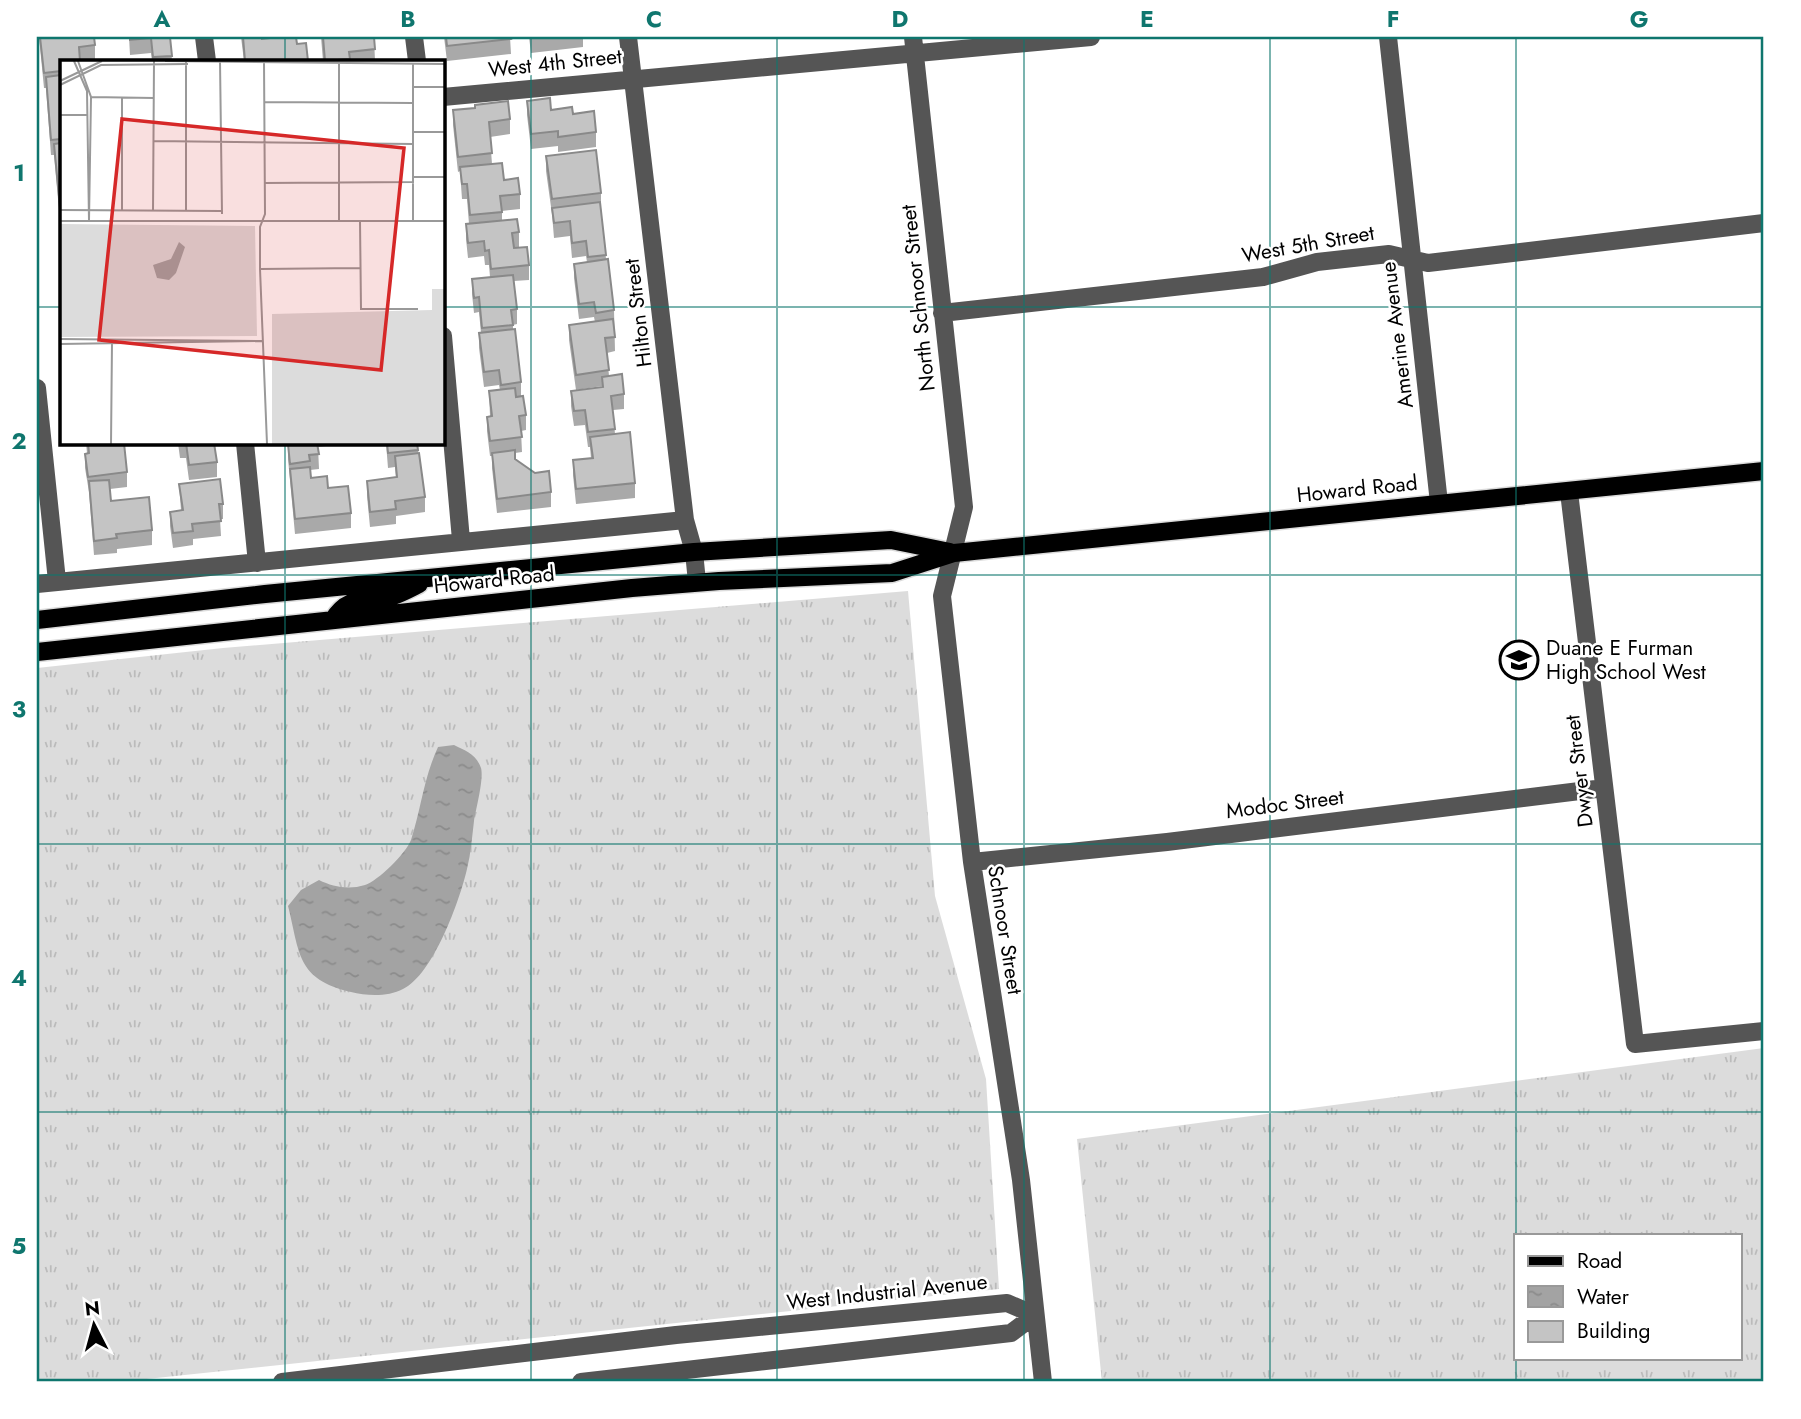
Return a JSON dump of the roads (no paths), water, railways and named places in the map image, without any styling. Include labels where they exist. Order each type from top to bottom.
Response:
[{"type":"main road","name":"Howard Road","points":[[37,652],[697,582],[892,573],[954,553],[1764,471]]},
{"type":"main road","name":"Howard Road","points":[[37,620],[694,552],[891,540],[954,553]]},
{"type":"main road","points":[[333,620],[341,607],[359,600],[392,597],[432,578]]},
{"type":"street","points":[[204,37],[207,60]]},
{"type":"street","points":[[414,37],[417,60]]},
{"type":"street","name":"Hilton Street","points":[[628,37],[685,520],[694,552],[697,582]]},
{"type":"street","name":"West 4th Street","points":[[444,97],[633,79],[913,44],[1091,37]]},
{"type":"street","name":"Amerine Avenue","points":[[1388,37],[1439,503]]},
{"type":"street","name":"North Schnoor Street","points":[[913,44],[964,507],[954,553]]},
{"type":"street","name":"West 5th Street","points":[[942,313],[1263,276],[1317,262],[1365,256],[1389,254],[1428,263],[1764,223]]},
{"type":"street","points":[[444,347],[461,541]]},
{"type":"street","points":[[37,388],[57,581]]},
{"type":"street","points":[[246,444],[257,563]]},
{"type":"street","name":"Dwyer Street","points":[[1569,492],[1635,1044],[1764,1031]]},
{"type":"street","points":[[37,584],[685,520]]},
{"type":"street","name":"Schnoor Street","points":[[954,553],[942,596],[971,862],[1021,1180],[1042,1382]]},
{"type":"street","name":"Modoc Street","points":[[971,862],[1167,842],[1604,788]]},
{"type":"street","name":"West Industrial Avenue","points":[[282,1382],[676,1335],[1007,1303],[1035,1315]]},
{"type":"street","points":[[581,1382],[1011,1334],[1035,1315]]},
{"type":"water","points":[[454,745],[476,759],[481,768],[481,779],[470,857],[452,917],[435,953],[414,981],[391,993],[357,993],[320,980],[303,962],[288,906],[301,890],[319,880],[341,887],[359,887],[371,882],[391,866],[411,840],[429,770],[438,747]]},
{"type":"place","name":"Duane E Furman High School West","points":[[1519,660]]}]
